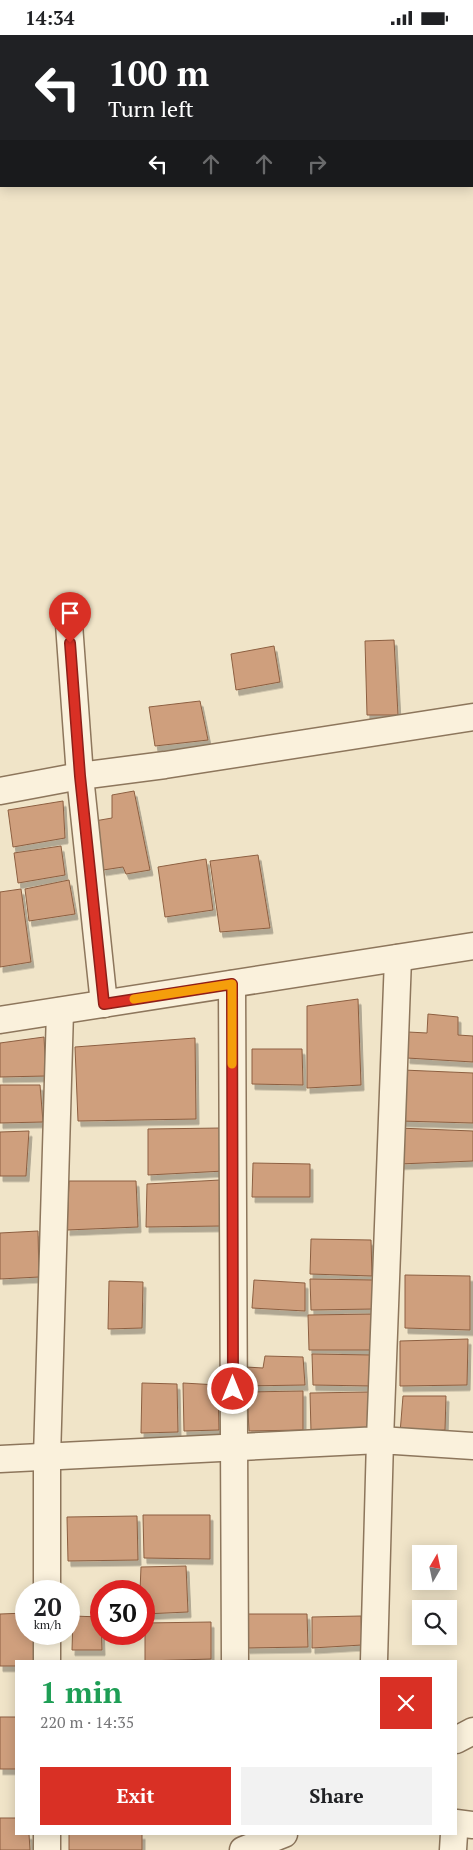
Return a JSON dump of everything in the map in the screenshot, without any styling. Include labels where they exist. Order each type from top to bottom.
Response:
[{"type":"street","points":[[69,624],[80,776],[104,1004]]},
{"type":"street","points":[[0,791],[80,776],[165,765],[473,717]]},
{"type":"street","points":[[0,1020],[473,946]]},
{"type":"street","points":[[374,1660],[380,1441],[398,958]]},
{"type":"street","points":[[232,984],[235,1660]]},
{"type":"street","points":[[47,1580],[47,1458],[60,1011]]},
{"type":"street","points":[[0,1459],[380,1441],[473,1446]]},
{"type":"street","points":[[47,1645],[47,1660]]},
{"type":"street","points":[[457,1739],[473,1731]]},
{"type":"street","points":[[457,1823],[473,1825]]},
{"type":"street","points":[[47,1835],[47,1850]]},
{"type":"street","points":[[236,1835],[236,1850]]},
{"type":"street","points":[[243,1850],[281,1835]]},
{"type":"street","points":[[453,1850],[454,1835]]},
{"type":"building","points":[[394,640],[398,715],[367,715],[365,641]]},
{"type":"building","points":[[274,646],[280,682],[236,690],[231,654]]},
{"type":"building","points":[[200,701],[208,740],[155,746],[149,707]]},
{"type":"building","points":[[134,791],[150,870],[126,874],[123,867],[103,870],[101,856],[89,822],[112,818],[112,795]]},
{"type":"building","points":[[63,801],[65,838],[13,847],[8,810]]},
{"type":"building","points":[[61,846],[65,875],[18,883],[14,853]]},
{"type":"building","points":[[258,855],[270,928],[220,932],[210,861]]},
{"type":"building","points":[[206,859],[213,910],[165,917],[158,867]]},
{"type":"building","points":[[69,880],[75,914],[29,921],[25,889]]},
{"type":"building","points":[[21,889],[31,962],[0,967],[0,892]]},
{"type":"building","points":[[358,999],[361,1085],[307,1088],[307,1006]]},
{"type":"building","points":[[428,1014],[458,1017],[458,1035],[473,1036],[473,1062],[407,1058],[408,1032],[427,1033]]},
{"type":"building","points":[[44,1037],[46,1076],[0,1077],[0,1043]]},
{"type":"building","points":[[195,1038],[196,1119],[78,1121],[75,1047]]},
{"type":"building","points":[[252,1049],[302,1049],[303,1085],[252,1084]]},
{"type":"building","points":[[403,1070],[473,1073],[473,1123],[400,1121]]},
{"type":"building","points":[[0,1085],[40,1085],[43,1122],[0,1123]]},
{"type":"building","points":[[221,1128],[224,1171],[148,1175],[148,1129]]},
{"type":"building","points":[[398,1128],[473,1131],[473,1161],[399,1164]]},
{"type":"building","points":[[29,1131],[26,1176],[0,1176],[0,1132]]},
{"type":"building","points":[[253,1163],[310,1164],[310,1197],[252,1197]]},
{"type":"building","points":[[220,1180],[222,1226],[146,1227],[147,1184]]},
{"type":"building","points":[[69,1181],[136,1181],[138,1227],[67,1230]]},
{"type":"building","points":[[38,1231],[39,1277],[0,1279],[0,1233]]},
{"type":"building","points":[[311,1239],[371,1240],[372,1276],[310,1274]]},
{"type":"building","points":[[405,1275],[470,1276],[470,1330],[405,1328]]},
{"type":"building","points":[[310,1279],[373,1280],[374,1309],[311,1310]]},
{"type":"building","points":[[254,1280],[305,1283],[305,1311],[252,1308]]},
{"type":"building","points":[[109,1281],[143,1282],[142,1328],[108,1329]]},
{"type":"building","points":[[376,1314],[376,1350],[309,1350],[308,1315]]},
{"type":"building","points":[[468,1339],[467,1385],[400,1386],[400,1341]]},
{"type":"building","points":[[312,1354],[372,1355],[371,1386],[313,1385]]},
{"type":"building","points":[[265,1356],[303,1357],[305,1385],[244,1386],[246,1367],[263,1368]]},
{"type":"building","points":[[142,1383],[177,1384],[178,1432],[141,1433]]},
{"type":"building","points":[[183,1383],[218,1385],[219,1430],[184,1431]]},
{"type":"building","points":[[303,1391],[303,1430],[249,1431],[247,1392]]},
{"type":"building","points":[[370,1392],[369,1429],[311,1432],[310,1393]]},
{"type":"building","points":[[403,1396],[446,1396],[445,1430],[400,1433]]},
{"type":"building","points":[[143,1515],[210,1515],[210,1559],[144,1558]]},
{"type":"building","points":[[137,1516],[138,1560],[68,1561],[67,1517]]},
{"type":"building","points":[[186,1566],[188,1612],[155,1614],[155,1580],[140,1580],[141,1567]]},
{"type":"building","points":[[15,1613],[15,1645],[42,1645],[43,1660],[15,1660],[15,1666],[0,1666],[0,1614]]},
{"type":"building","points":[[246,1614],[307,1614],[308,1647],[247,1648]]},
{"type":"building","points":[[80,1616],[90,1617],[90,1645],[102,1645],[102,1650],[72,1650],[72,1645],[80,1645]]},
{"type":"building","points":[[361,1616],[362,1645],[312,1648],[312,1617]]},
{"type":"building","points":[[211,1622],[211,1659],[145,1660],[145,1645],[155,1645],[155,1623]]},
{"type":"building","points":[[0,1717],[15,1717],[15,1769],[0,1769]]},
{"type":"building","points":[[0,1818],[15,1818],[15,1835],[29,1835],[30,1850],[0,1850]]},
{"type":"building","points":[[69,1835],[142,1835],[142,1850],[69,1850]]},
{"type":"slow traffic","points":[[134,999],[232,984],[232,1064]]},
{"type":"route","points":[[70,643],[80,776],[104,1004],[232,984],[233,1389]]}]
